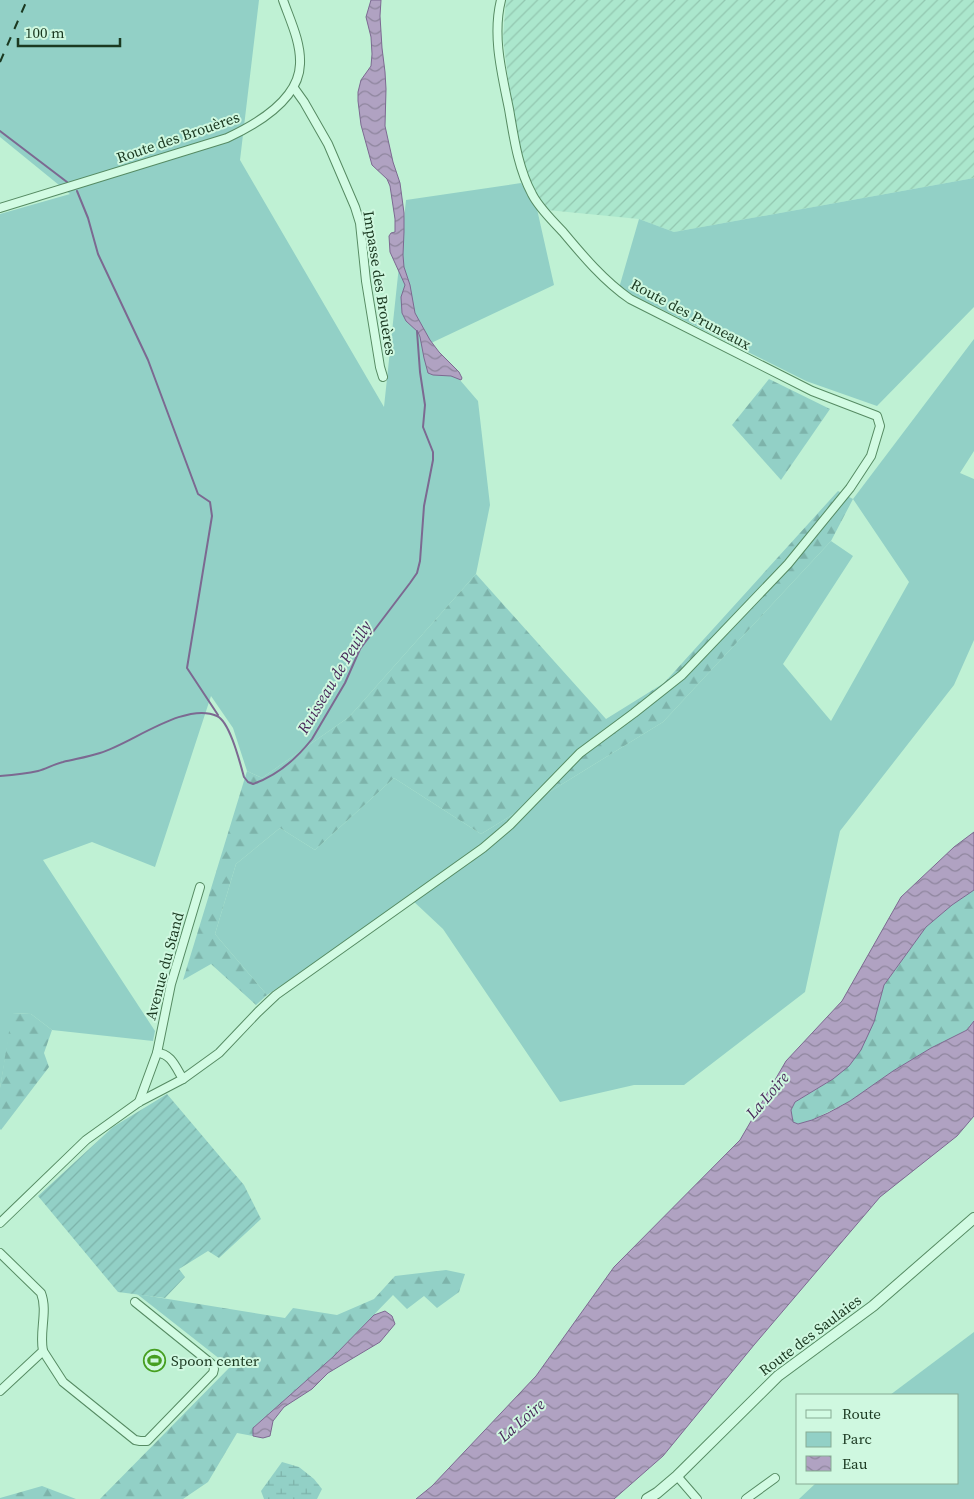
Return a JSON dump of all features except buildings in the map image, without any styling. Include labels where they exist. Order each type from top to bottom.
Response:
[{"type":"street","name":"Route des Brouères","points":[[0,208],[227,138],[265,116],[285,99],[294,88],[300,64],[294,32],[283,0]]},
{"type":"street","name":"Route des Pruneaux","points":[[183,1079],[219,1053],[276,995],[484,848],[510,825],[580,753],[682,675],[788,564],[850,488],[872,456],[880,426],[877,416],[812,391],[630,299],[616,290],[546,213],[533,195],[523,172],[514,137],[501,68],[498,30],[500,0]]},
{"type":"street","name":"Impasse des Brouères","points":[[294,88],[328,144],[355,207],[360,224],[367,290],[383,377]]},
{"type":"street","name":"Avenue du Stand","points":[[139,1102],[157,1053],[171,984],[200,887]]},
{"type":"street","points":[[0,1223],[86,1140],[139,1102],[183,1079],[169,1057],[164,1053],[157,1053]]},
{"type":"street","name":"Route des Saulaies","points":[[647,1499],[677,1476],[778,1376],[873,1306],[974,1218]]},
{"type":"street","points":[[0,1253],[41,1293],[44,1300],[43,1351],[63,1382],[135,1440],[140,1441],[147,1440],[213,1373],[214,1369],[213,1365],[135,1302]]},
{"type":"street","points":[[0,1390],[43,1351]]},
{"type":"street","points":[[677,1476],[697,1499]]},
{"type":"street","points":[[746,1499],[775,1478]]},
{"type":"green space","points":[[0,0],[259,0],[240,160],[384,407],[406,200],[521,183],[537,209],[554,285],[429,344],[478,401],[490,505],[476,574],[349,717],[262,778],[247,771],[233,728],[211,696],[155,867],[92,842],[43,860],[155,1031],[153,1041],[52,1030],[31,1014],[13,1013],[0,1088],[0,214],[70,194],[0,137]]},
{"type":"green space","points":[[506,0],[974,0],[974,178],[674,232],[639,219],[537,209],[521,183],[503,38]]},
{"type":"green space","points":[[974,178],[974,307],[877,406],[806,381],[619,288],[639,219],[674,232]]},
{"type":"green space","points":[[974,339],[974,451],[960,473],[974,479],[974,640],[954,685],[840,831],[805,992],[684,1085],[634,1085],[560,1102],[443,929],[411,899],[267,995],[215,934],[236,864],[280,828],[315,850],[394,778],[481,834],[663,722],[831,541],[853,556],[783,664],[831,721],[909,582],[853,499]]},
{"type":"green space","points":[[769,379],[830,409],[781,480],[732,425]]},
{"type":"green space","points":[[838,491],[853,499],[831,541],[663,722],[481,834],[394,778],[315,850],[280,828],[236,864],[215,934],[267,995],[256,1005],[211,964],[183,980],[247,771],[262,778],[349,717],[476,574],[606,719],[664,683]]},
{"type":"green space","points":[[974,890],[974,1021],[967,1030],[931,1048],[893,1071],[850,1101],[812,1120],[798,1124],[793,1122],[791,1110],[795,1102],[833,1079],[874,1022],[884,985],[926,927],[952,905]]},
{"type":"green space","points":[[12,1013],[31,1014],[52,1030],[44,1053],[49,1067],[1,1130],[0,1088]]},
{"type":"green space","points":[[167,1094],[244,1185],[261,1219],[219,1258],[208,1251],[179,1269],[185,1277],[165,1298],[118,1292],[38,1196],[113,1127]]},
{"type":"green space","points":[[446,1270],[465,1274],[459,1292],[437,1308],[424,1296],[407,1309],[393,1295],[334,1356],[253,1428],[253,1436],[237,1433],[208,1482],[183,1499],[100,1499],[230,1367],[137,1294],[285,1318],[293,1308],[337,1315],[374,1299],[395,1276]]},
{"type":"green space","points":[[974,1332],[974,1499],[799,1499],[815,1484],[959,1484],[959,1394],[891,1394]]},
{"type":"green space","points":[[282,1462],[299,1467],[314,1479],[322,1489],[317,1499],[264,1499],[261,1491]]},
{"type":"green space","points":[[42,1486],[76,1499],[0,1499],[0,1498]]},
{"type":"water","points":[[371,0],[381,0],[380,16],[386,89],[385,126],[400,183],[404,213],[404,267],[410,285],[415,313],[430,340],[459,372],[461,380],[451,376],[428,373],[418,332],[406,321],[402,313],[401,297],[405,285],[390,252],[389,236],[395,232],[395,219],[390,186],[387,179],[372,165],[361,125],[358,101],[361,80],[371,66],[371,37],[366,17]]},
{"type":"water","name":"La Loire","points":[[974,832],[974,890],[952,905],[926,927],[884,985],[874,1022],[861,1050],[849,1066],[833,1079],[795,1102],[791,1110],[793,1122],[798,1124],[828,1113],[850,1101],[893,1071],[931,1048],[967,1030],[974,1021],[974,1116],[957,1136],[880,1197],[754,1345],[663,1456],[614,1499],[416,1499],[432,1486],[536,1376],[614,1267],[740,1140],[786,1061],[842,1001],[901,897],[954,847]]},
{"type":"water","points":[[385,1311],[392,1316],[395,1324],[380,1342],[328,1373],[312,1389],[284,1407],[273,1421],[270,1436],[263,1438],[253,1436],[253,1428],[334,1356],[374,1315]]},
{"type":"waterway","points":[[0,131],[67,182]]},
{"type":"waterway","points":[[77,191],[88,218],[98,254],[148,360],[198,494],[210,502],[212,516],[187,668],[218,715]]},
{"type":"waterway","name":"Ruisseau de Peuilly","points":[[0,776],[38,771],[95,754],[113,748],[174,719],[190,714],[204,713],[217,716],[222,720],[234,744],[244,777],[253,784],[262,781],[286,766],[300,753],[312,739],[345,683],[360,649],[417,573],[420,561],[424,506],[433,460],[433,452],[423,427],[425,405],[417,331]]},
{"type":"railway","points":[[0,62],[27,0]]},
{"type":"place","name":"Spoon center","points":[[155,1360]]}]
